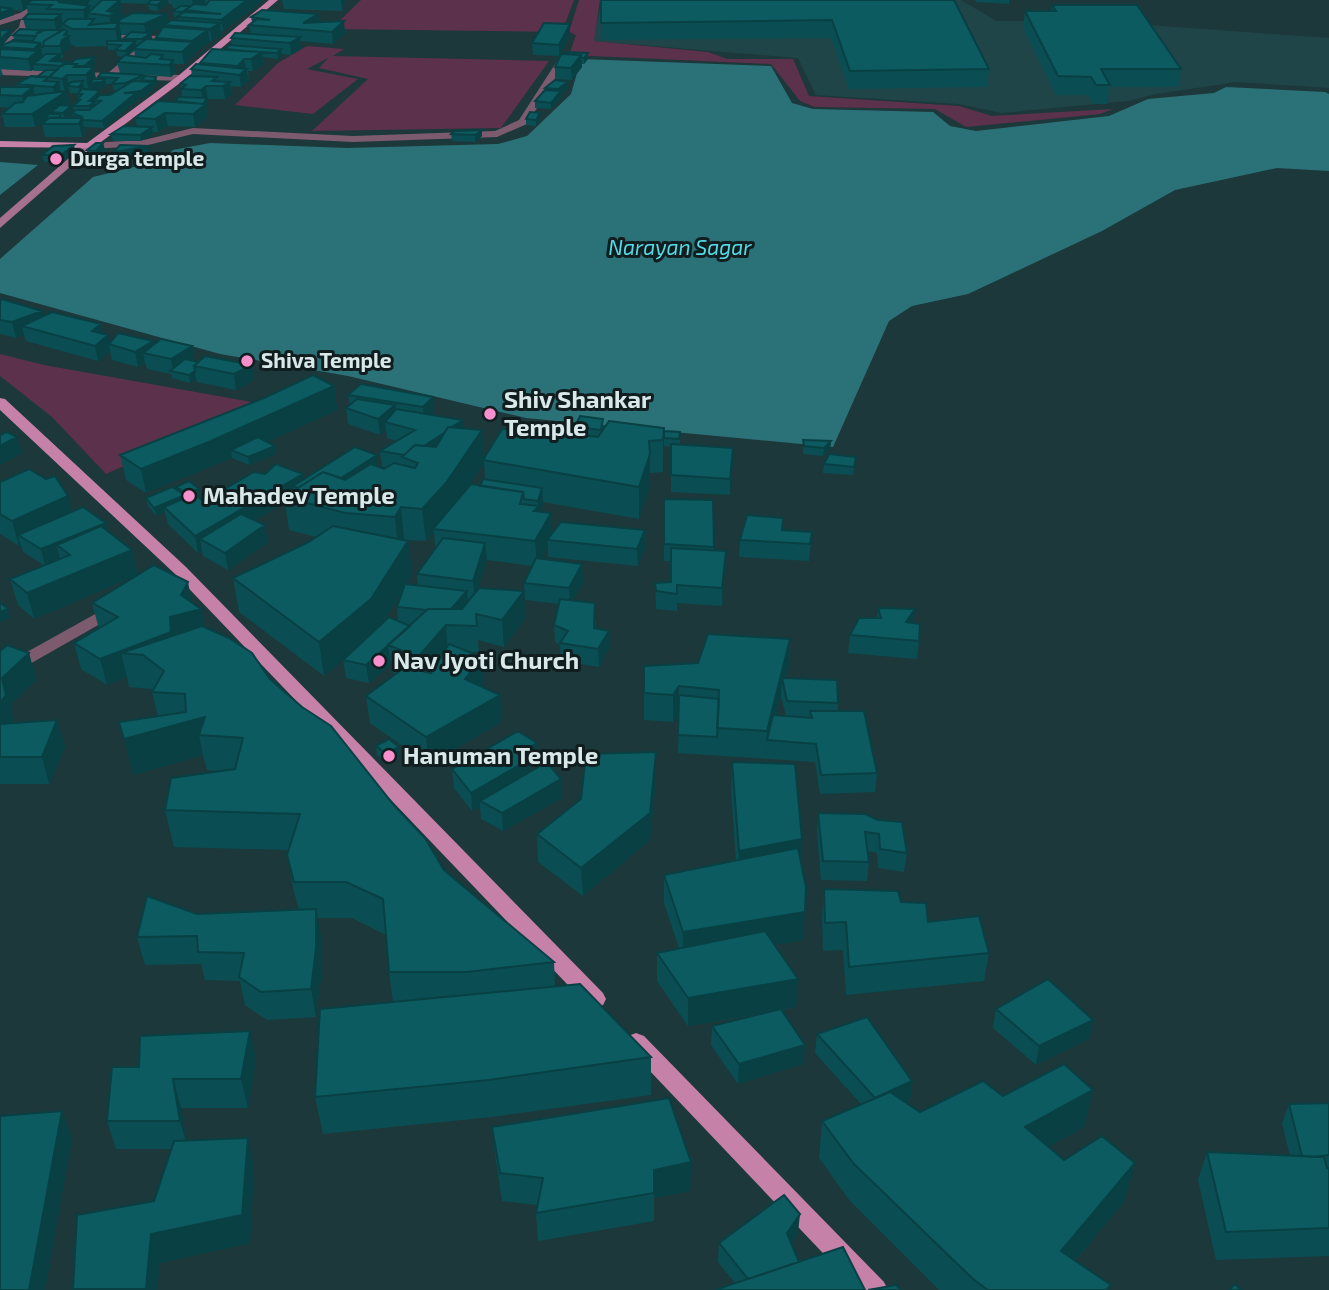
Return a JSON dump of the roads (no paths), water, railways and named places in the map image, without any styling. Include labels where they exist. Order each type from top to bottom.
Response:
[{"type":"main road","points":[[0,225],[89,146],[181,78],[274,0]]},
{"type":"main road","points":[[0,144],[89,146]]},
{"type":"main road","points":[[0,402],[174,573],[604,1009]]},
{"type":"main road","points":[[623,1028],[875,1290]]},
{"type":"street","points":[[0,22],[26,13],[48,0]]},
{"type":"street","points":[[0,51],[21,30],[26,13]]},
{"type":"street","points":[[21,30],[25,34],[36,34]]},
{"type":"street","points":[[111,75],[167,31]]},
{"type":"street","points":[[88,35],[156,38]]},
{"type":"street","points":[[89,146],[144,143],[193,131],[353,139],[497,134],[523,122],[562,60]]},
{"type":"street","points":[[0,72],[181,78]]},
{"type":"street","points":[[0,675],[132,598]]},
{"type":"water","name":"Narayan Sagar","points":[[581,59],[771,66],[792,103],[813,109],[933,112],[950,126],[976,131],[1109,116],[1148,99],[1214,93],[1226,87],[1325,92],[1329,94],[1329,171],[1277,168],[1175,190],[1102,231],[968,294],[912,306],[889,321],[833,447],[526,418],[348,376],[220,354],[0,293],[0,259],[93,177],[162,160],[173,150],[210,143],[347,148],[498,144],[527,136],[571,94]]},
{"type":"water","points":[[0,162],[38,165],[0,195]]},
{"type":"place","name":"Durga temple","points":[[56,159]]},
{"type":"place","name":"Shiva Temple","points":[[247,361]]},
{"type":"place","name":"Shiv Shankar Temple","points":[[490,414]]},
{"type":"place","name":"Mahadev Temple","points":[[189,496]]},
{"type":"place","name":"Nav Jyoti Church","points":[[379,661]]},
{"type":"place","name":"Hanuman Temple","points":[[389,756]]}]
